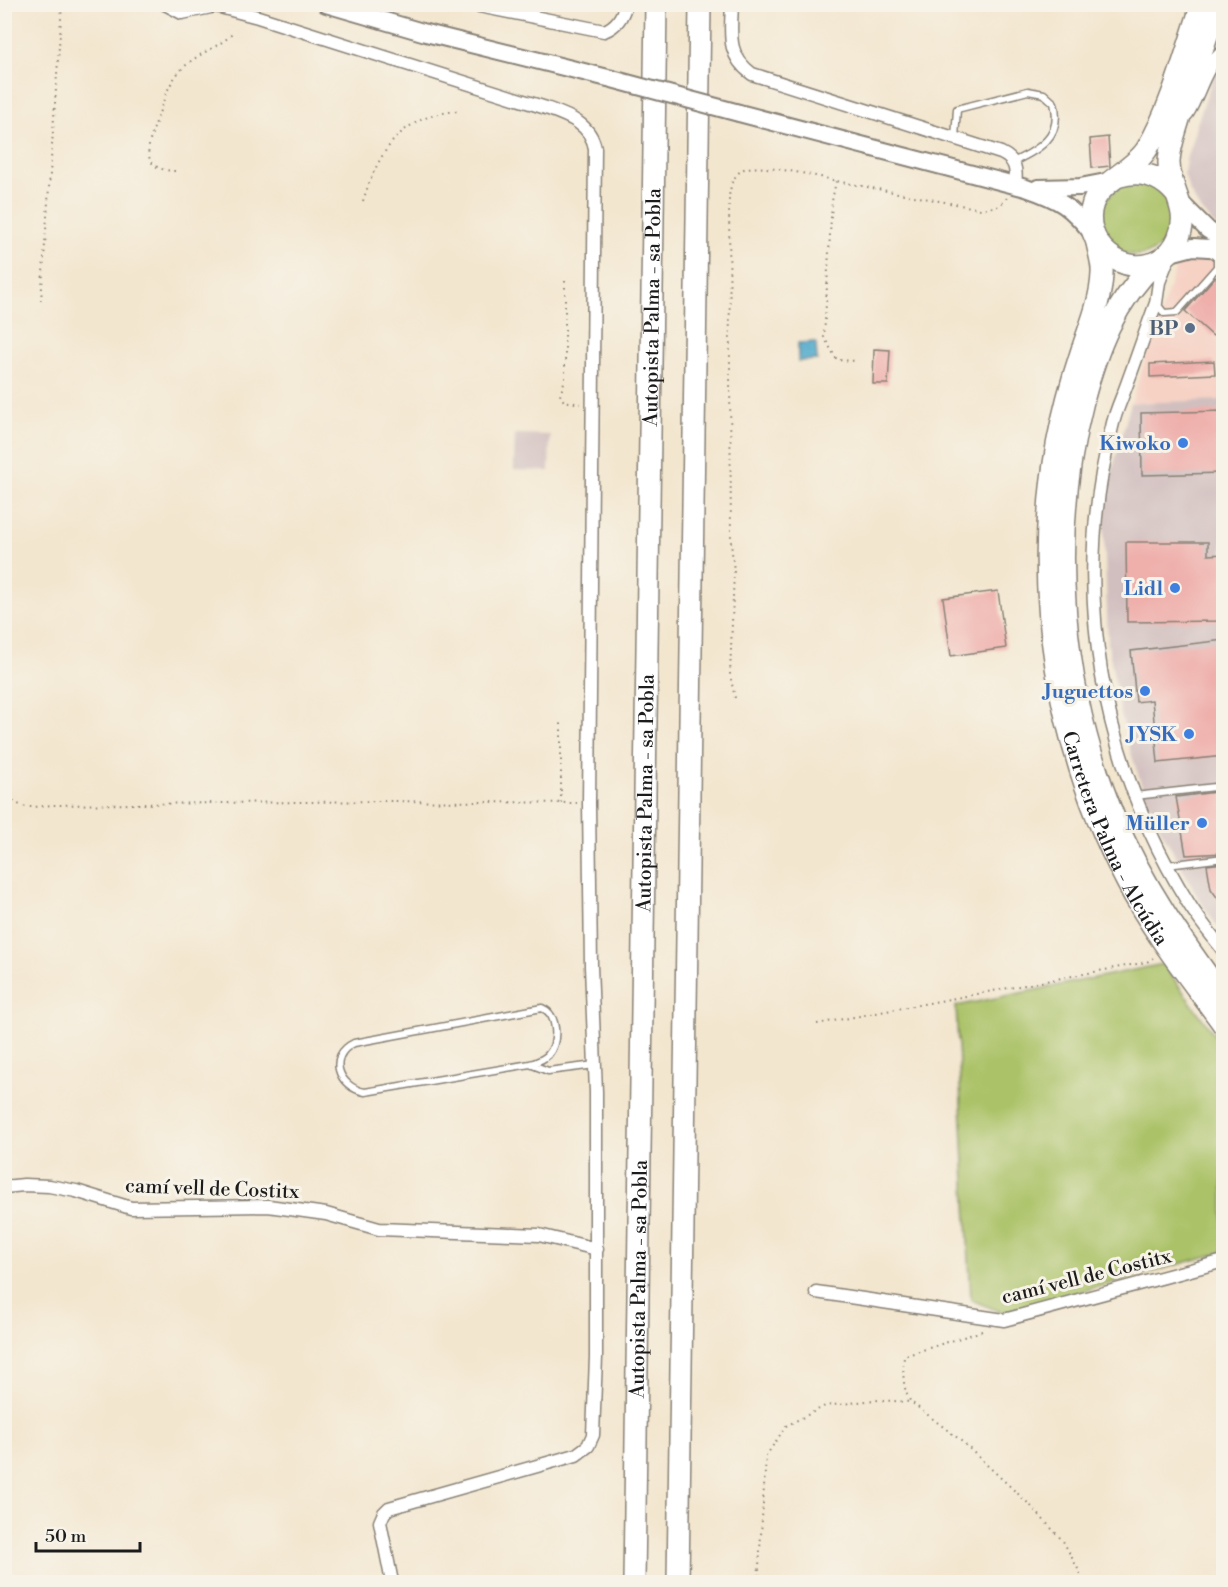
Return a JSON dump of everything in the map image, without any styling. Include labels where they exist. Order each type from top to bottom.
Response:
[{"type":"highway","name":"Autopista Palma - sa Pobla","points":[[634,1582],[656,4]]},
{"type":"highway","points":[[678,1582],[700,4]]},
{"type":"highway","points":[[1202,4],[1171,94],[1152,140],[1142,156],[1098,194],[1093,203],[1090,223],[1095,239],[1103,251],[1119,261],[1142,265],[1163,257],[1181,233],[1183,223],[1178,197],[1171,180],[1169,160],[1175,133],[1218,4]]},
{"type":"highway","points":[[1116,179],[1136,173],[1153,176],[1169,185],[1178,197]]},
{"type":"highway","name":"Carretera Palma - Alcúdia","points":[[1095,239],[1102,273],[1100,294],[1068,398],[1053,472],[1048,560],[1050,613],[1056,664],[1071,738],[1086,788],[1127,882],[1169,949],[1224,1024]]},
{"type":"highway","name":"Carretera Palma - Alcúdia","points":[[1163,257],[1135,283],[1122,301],[1100,346],[1089,376],[1077,423],[1067,486],[1064,547],[1065,599],[1074,678],[1081,710],[1097,772],[1114,818],[1149,890],[1166,918],[1224,998]]},
{"type":"main road","points":[[326,4],[426,33],[612,79],[1020,187],[1060,201],[1078,215],[1095,239]]},
{"type":"main road","points":[[1020,187],[1071,187],[1116,179]]},
{"type":"main road","points":[[1178,197],[1208,230],[1224,240]]},
{"type":"main road","points":[[1163,257],[1184,248],[1224,249]]},
{"type":"street","points":[[165,4],[178,12],[192,12],[216,6],[258,17],[546,108],[574,118],[591,135],[595,148],[589,803],[597,1249],[594,1417],[591,1441],[582,1451],[569,1458],[389,1508],[380,1522],[392,1582]]},
{"type":"street","points":[[174,4],[181,10],[192,12]]},
{"type":"street","points":[[469,4],[604,31],[618,23],[626,4]]},
{"type":"street","points":[[732,4],[733,52],[741,65],[752,74],[1001,153],[1013,162],[1020,187]]},
{"type":"street","points":[[1175,133],[1196,101],[1212,62],[1224,51]]},
{"type":"street","points":[[1163,257],[1156,303],[1112,424],[1096,506],[1093,574],[1095,634],[1108,714],[1134,796],[1167,865],[1190,905],[1224,951]]},
{"type":"street","name":"camí vell de Costitx","points":[[4,1187],[49,1185],[131,1208],[268,1206],[326,1214],[379,1229],[538,1235],[597,1249]]},
{"type":"street","name":"camí vell de Costitx","points":[[816,1292],[1004,1320],[1224,1261]]},
{"type":"lane","points":[[955,138],[957,109],[1028,91],[1044,94],[1054,103],[1056,124],[1049,138],[1035,151],[1013,162]]},
{"type":"lane","points":[[1156,303],[1160,311],[1164,313],[1177,312],[1215,270],[1218,263],[1217,258],[1202,247]]},
{"type":"lane","points":[[1134,796],[1224,786]]},
{"type":"lane","points":[[1167,865],[1224,858]]},
{"type":"lane","points":[[531,1064],[544,1059],[554,1042],[554,1018],[542,1008],[354,1043],[343,1052],[339,1062],[340,1072],[346,1084],[365,1092],[531,1064],[548,1071],[595,1065]]},
{"type":"path","points":[[42,301],[62,4]]},
{"type":"path","points":[[175,171],[159,169],[148,155],[149,140],[164,95],[184,66],[234,32]]},
{"type":"path","points":[[363,201],[376,165],[396,137],[410,125],[426,117],[460,111]]},
{"type":"path","points":[[735,698],[730,675],[734,571],[731,543],[731,185],[734,179],[742,170],[755,167],[819,176],[987,209],[1003,203],[1020,187]]},
{"type":"path","points":[[836,181],[832,201],[824,337],[837,360],[856,361]]},
{"type":"path","points":[[565,281],[565,379],[560,396],[567,403],[593,405]]},
{"type":"path","points":[[4,718],[10,796],[14,802],[25,807],[387,801],[589,803]]},
{"type":"path","points":[[561,719],[561,803]]},
{"type":"path","points":[[816,1024],[1147,962],[1169,949]]},
{"type":"path","points":[[1004,1320],[980,1332],[904,1356],[906,1395],[911,1402],[959,1439],[1030,1505],[1063,1541],[1085,1582]]},
{"type":"path","points":[[758,1582],[766,1456],[786,1426],[825,1406],[875,1400],[911,1402]]},
{"type":"shaded area","points":[[1223,47],[1223,230],[1217,228],[1198,206],[1189,190],[1184,173],[1197,124]]},
{"type":"shaded area","name":"BP","points":[[1180,255],[1223,257],[1223,400],[1131,403]]},
{"type":"shaded area","points":[[1223,400],[1223,926],[1218,927],[1202,904],[1161,830],[1144,792],[1131,753],[1120,711],[1108,644],[1104,530],[1107,489],[1131,403]]},
{"type":"shaded area","points":[[515,434],[550,435],[549,471],[514,470]]},
{"type":"green space","points":[[1137,183],[1157,189],[1167,199],[1173,219],[1167,239],[1157,249],[1137,255],[1117,249],[1107,239],[1101,219],[1107,199],[1117,189]]},
{"type":"green space","points":[[1163,964],[1223,1047],[1223,1252],[1004,1313],[971,1300],[956,1006]]},
{"type":"water","points":[[816,342],[817,360],[798,361],[798,343]]},
{"type":"building","points":[[1108,137],[1110,166],[1092,168],[1090,139]]},
{"type":"building","points":[[1215,277],[1224,284],[1224,325],[1213,336],[1185,311]]},
{"type":"building","points":[[874,349],[890,350],[888,384],[873,384]]},
{"type":"building","points":[[1214,361],[1215,374],[1150,377],[1150,364]]},
{"type":"building","name":"Kiwoko","points":[[1224,411],[1224,473],[1142,475],[1141,413]]},
{"type":"building","name":"Lidl","points":[[1126,542],[1208,542],[1208,555],[1224,554],[1224,621],[1127,622]]},
{"type":"building","points":[[998,591],[1006,648],[951,656],[943,598]]},
{"type":"building","points":[[1224,640],[1224,756],[1158,763],[1152,700],[1136,702],[1131,651]]},
{"type":"building","name":"Müller","points":[[1224,791],[1224,853],[1186,855],[1176,797]]},
{"type":"building","points":[[1224,863],[1224,907],[1211,889],[1207,865]]},
{"type":"place","name":"BP","points":[[1190,328]]},
{"type":"place","name":"Kiwoko","points":[[1183,443]]},
{"type":"place","name":"Lidl","points":[[1175,588]]},
{"type":"place","name":"Juguettos","points":[[1145,691]]},
{"type":"place","name":"JYSK","points":[[1189,734]]},
{"type":"place","name":"Müller","points":[[1202,823]]}]
